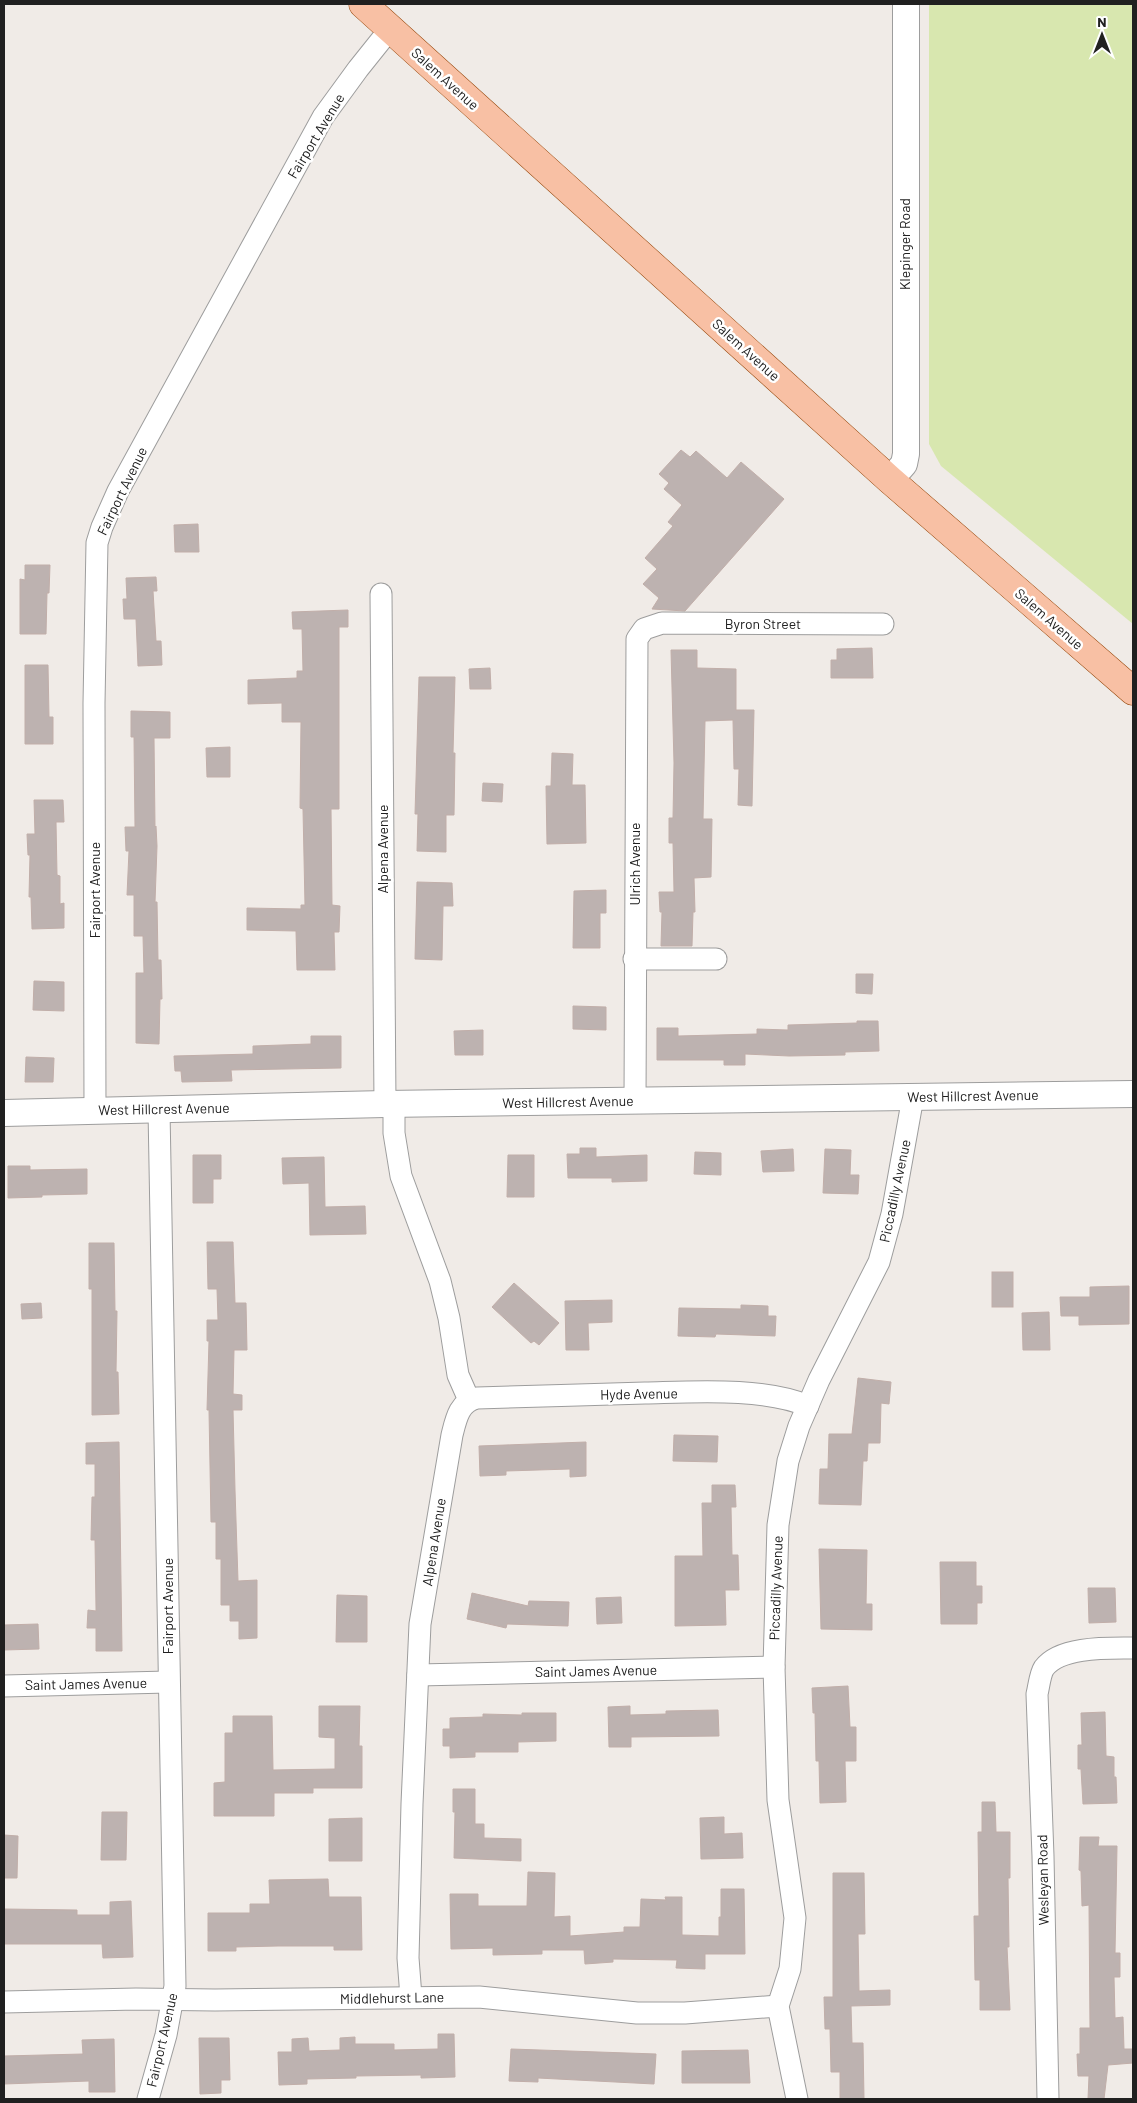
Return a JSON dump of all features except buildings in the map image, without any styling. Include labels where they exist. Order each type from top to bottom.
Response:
[{"type":"main road","name":"Salem Avenue","points":[[363,4],[890,480],[1133,691]]},
{"type":"street","name":"Klepinger Road","points":[[890,480],[904,464],[906,454],[906,4]]},
{"type":"street","name":"Fairport Avenue","points":[[95,1111],[94,703],[97,543],[118,491],[324,117],[358,69],[390,30]]},
{"type":"street","name":"Alpena Avenue","points":[[381,594],[389,1104],[402,1176],[440,1281],[449,1318],[458,1375],[469,1400],[456,1417],[452,1435],[420,1624],[408,1958],[411,1997]]},
{"type":"street","name":"Byron Street","points":[[644,628],[662,623],[882,624]]},
{"type":"street","name":"Ulrich Avenue","points":[[635,1101],[636,648],[637,639],[644,628]]},
{"type":"street","points":[[634,959],[716,959]]},
{"type":"street","name":"West Hillcrest Avenue","points":[[4,1113],[389,1104],[1133,1094]]},
{"type":"street","name":"Piccadilly Avenue","points":[[797,2099],[778,2006],[790,1969],[795,1918],[778,1800],[774,1667],[778,1525],[788,1461],[799,1426],[879,1262],[892,1214],[913,1097]]},
{"type":"street","name":"Fairport Avenue","points":[[148,2099],[166,2035],[175,1986],[172,1771],[168,1682],[167,1452],[159,1110]]},
{"type":"street","name":"Hyde Avenue","points":[[469,1400],[477,1398],[715,1392],[776,1397],[795,1400],[808,1406]]},
{"type":"street","name":"Wesleyan Road","points":[[1048,2099],[1043,1856],[1037,1694],[1043,1669],[1048,1663],[1067,1653],[1133,1648]]},
{"type":"street","name":"Saint James Avenue","points":[[418,1675],[774,1667]]},
{"type":"street","name":"Saint James Avenue","points":[[4,1686],[168,1682]]},
{"type":"street","name":"Middlehurst Lane","points":[[4,2002],[479,1997],[637,2013],[685,2013],[778,2006]]},
{"type":"green space","points":[[929,4],[1133,4],[1133,624],[941,466],[929,444]]}]
